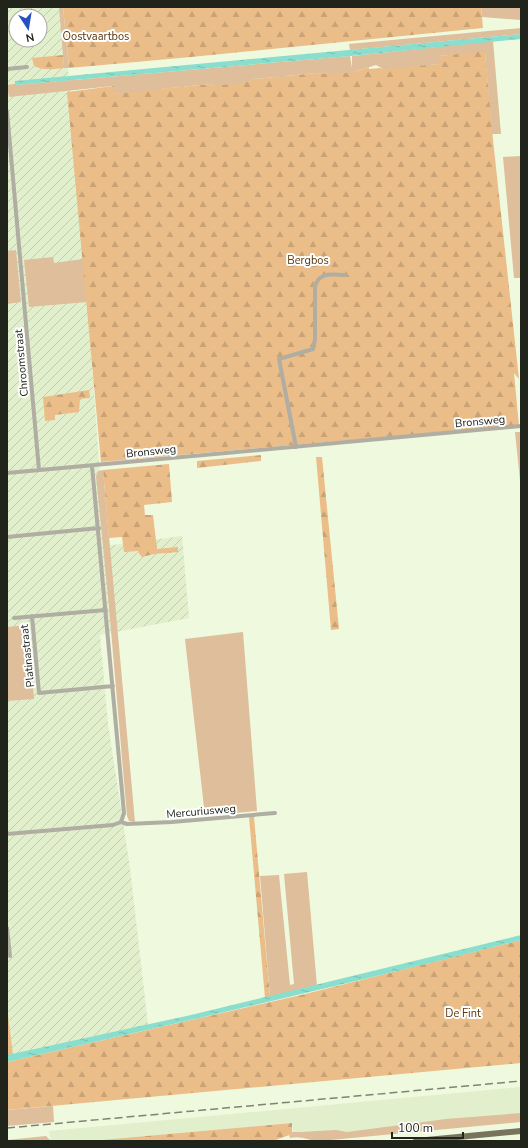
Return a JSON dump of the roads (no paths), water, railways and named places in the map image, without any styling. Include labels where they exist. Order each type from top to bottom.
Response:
[{"type":"main road","points":[[416,1141],[521,1131]]},
{"type":"street","points":[[7,70],[28,67]]},
{"type":"street","name":"Chroomstraat","points":[[7,111],[39,470]]},
{"type":"street","points":[[296,447],[279,360],[313,349],[315,340],[315,286],[317,280],[325,275],[346,275]]},
{"type":"street","name":"Bronsweg","points":[[7,473],[521,426]]},
{"type":"street","points":[[7,834],[113,825],[121,822],[124,813],[99,528],[92,466]]},
{"type":"street","points":[[7,537],[99,528]]},
{"type":"street","name":"Platinastraat","points":[[14,618],[106,610]]},
{"type":"street","name":"Platinastraat","points":[[32,616],[39,693],[113,686]]},
{"type":"street","name":"Mercuriusweg","points":[[121,822],[127,824],[172,822],[275,813]]},
{"type":"street","points":[[7,928],[10,956]]},
{"type":"water","points":[[521,34],[521,39],[351,56],[15,85],[15,81]]},
{"type":"water","points":[[521,935],[521,940],[393,972],[7,1062],[7,1055],[191,1015]]},
{"type":"railway","points":[[7,1128],[521,1081]]},
{"type":"park label","name":"Oostvaartbos","points":[[96,36]]},
{"type":"park label","name":"Bergbos","points":[[308,260]]},
{"type":"park label","name":"De Fint","points":[[463,1013]]}]
